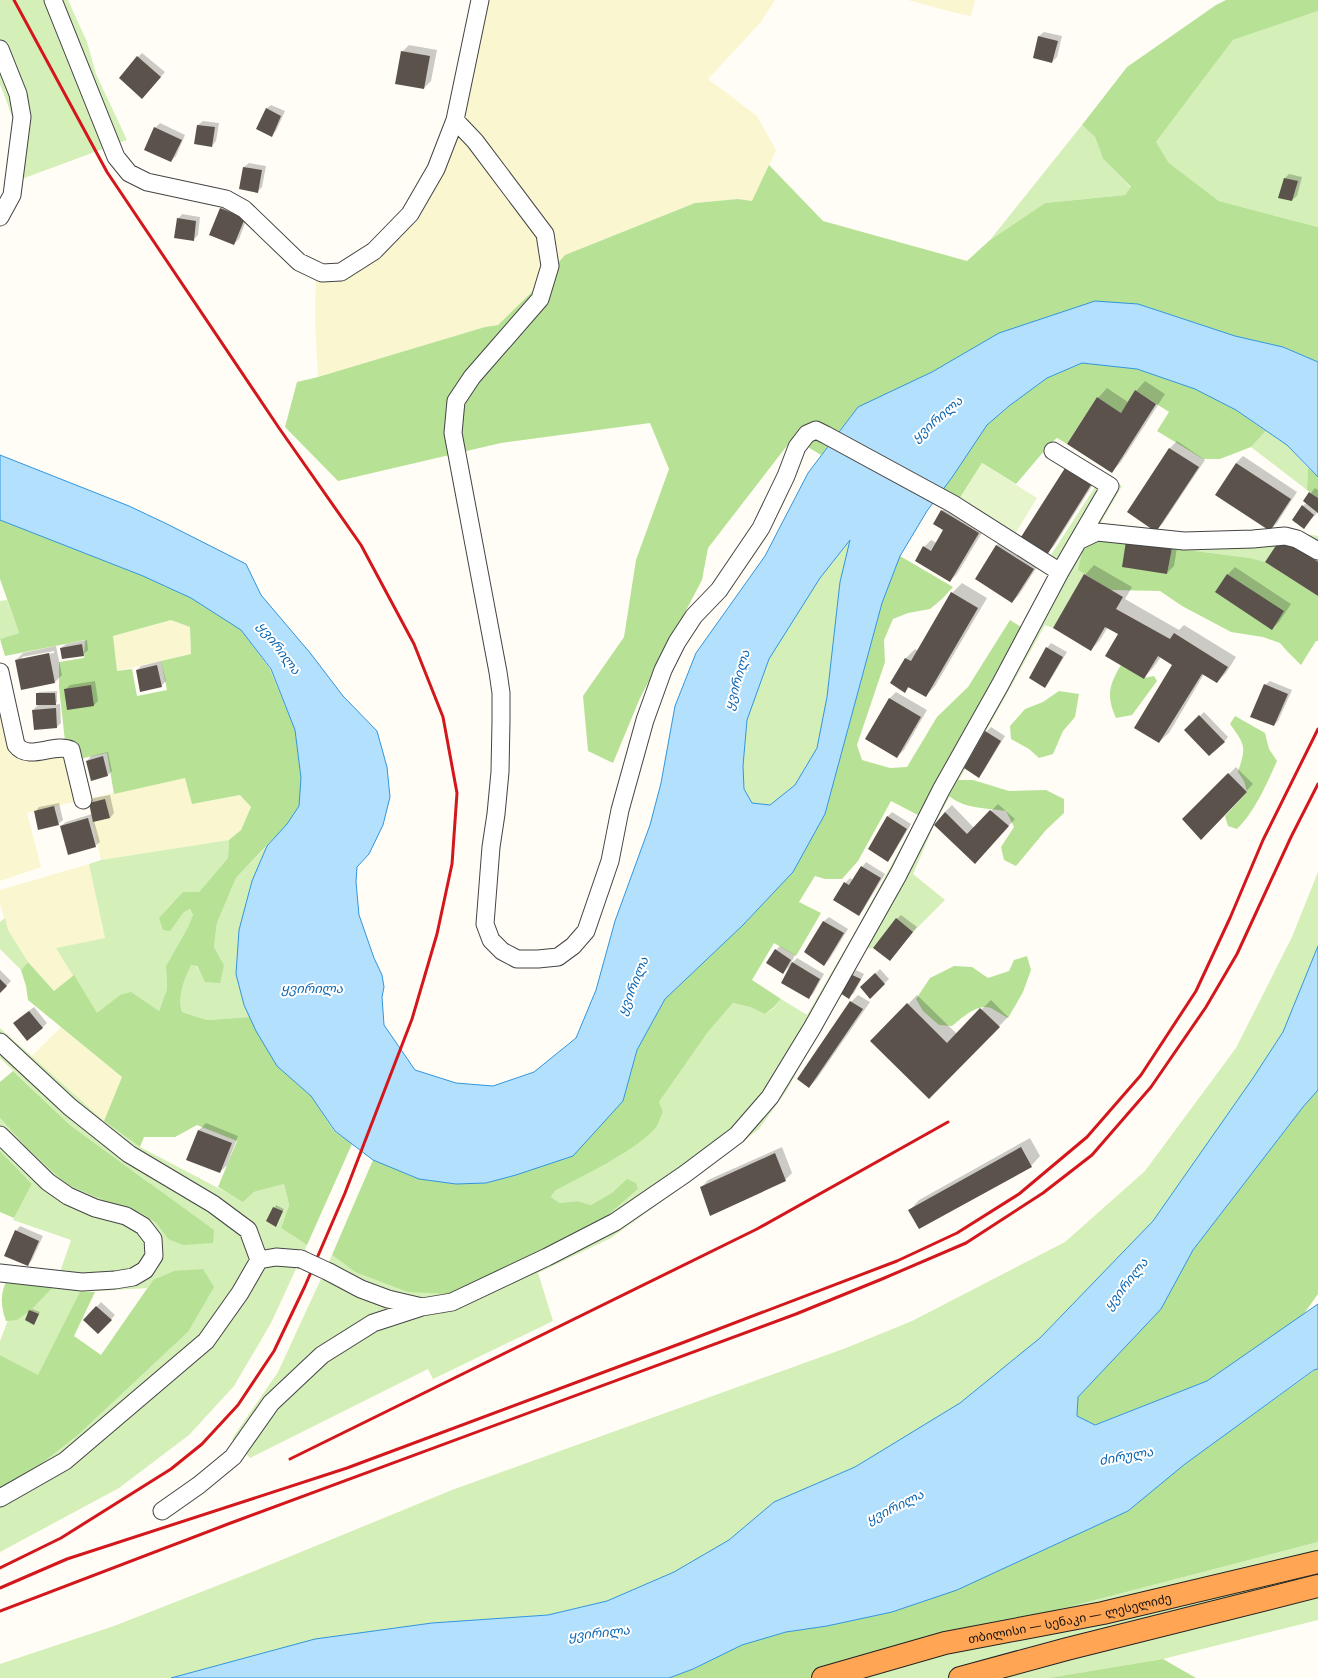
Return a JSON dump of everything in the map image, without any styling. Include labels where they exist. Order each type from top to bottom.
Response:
[{"type":"highway","name":"თბილისი — სენაკი — ლესელიძე","points":[[823,1678],[945,1643],[1103,1613],[1318,1562]]},
{"type":"highway","points":[[960,1678],[1067,1649],[1318,1586]]},
{"type":"street","points":[[53,0],[116,157],[129,173],[147,182],[226,199],[244,209],[299,262],[322,273],[341,272],[374,251],[410,214],[436,169],[455,120],[480,0]]},
{"type":"street","points":[[0,49],[18,94],[22,118],[12,195],[0,217]]},
{"type":"street","points":[[455,120],[475,141],[545,234],[550,266],[540,299],[472,377],[456,401],[453,433],[497,664],[501,693],[500,772],[491,847],[485,924],[490,940],[502,951],[517,959],[558,957],[573,946],[586,931],[610,861],[620,810],[645,720],[663,670],[677,642],[694,616],[719,590],[761,528],[786,476],[797,447],[807,434],[816,430],[953,504],[1060,572]]},
{"type":"street","points":[[162,1511],[199,1486],[233,1457],[271,1403],[322,1355],[373,1323],[422,1307],[452,1302],[547,1257],[615,1222],[685,1174],[737,1135],[770,1098],[816,1021],[898,876],[942,790],[1060,572],[1110,486],[1052,451]]},
{"type":"street","points":[[1078,541],[1097,532],[1184,541],[1253,539],[1285,536],[1297,539],[1318,551]]},
{"type":"street","points":[[0,672],[16,745],[20,750],[27,753],[64,747],[71,750],[82,800]]},
{"type":"street","points":[[0,1042],[70,1107],[129,1154],[213,1204],[248,1230],[259,1260]]},
{"type":"street","points":[[0,1135],[48,1182],[68,1196],[95,1208],[126,1216],[142,1226],[153,1239],[154,1256],[145,1270],[133,1277],[115,1280],[82,1282],[0,1273]]},
{"type":"street","points":[[0,1498],[65,1461],[206,1340],[240,1293],[259,1260],[276,1256],[301,1259],[361,1289],[388,1299],[422,1307]]},
{"type":"shaded area","points":[[486,0],[775,0],[760,23],[708,79],[757,116],[776,150],[753,201],[738,199],[695,203],[565,255],[537,287],[498,325],[485,327],[318,377],[315,323],[316,264],[332,267],[374,250],[437,174]]},
{"type":"shaded area","points":[[908,0],[975,0],[971,16]]},
{"type":"shaded area","points":[[171,620],[190,627],[191,654],[117,671],[113,636]]},
{"type":"shaded area","points":[[0,704],[27,758],[62,753],[69,758],[78,801],[27,813],[41,867],[0,881]]},
{"type":"shaded area","points":[[185,777],[193,804],[240,795],[251,807],[241,830],[229,840],[101,860],[87,799]]},
{"type":"shaded area","points":[[89,864],[105,938],[57,948],[74,975],[54,991],[28,962],[8,930],[0,904],[0,890]]},
{"type":"shaded area","points":[[61,1027],[122,1077],[104,1121],[31,1057]]},
{"type":"green space","points":[[0,0],[68,0],[87,42],[96,74],[127,140],[19,180],[22,143],[0,84]]},
{"type":"green space","points":[[1226,0],[1318,0],[1318,11],[1233,40],[1156,142],[1169,163],[1219,201],[1318,227],[1318,362],[1283,347],[1235,336],[1138,304],[999,333],[932,372],[858,407],[821,455],[793,438],[708,548],[702,580],[640,698],[613,763],[588,751],[583,696],[624,637],[636,560],[669,469],[650,423],[501,443],[338,481],[285,427],[297,382],[485,327],[498,325],[537,287],[565,255],[695,203],[738,199],[752,201],[769,165],[823,221],[967,261],[990,240],[1045,203],[1125,195],[1131,187],[1103,159],[1095,137],[1082,125],[1127,67],[1216,5]]},
{"type":"green space","points":[[1318,11],[1318,227],[1219,201],[1169,163],[1156,142],[1233,40]]},
{"type":"green space","points":[[1082,125],[1095,137],[1103,159],[1131,188],[1125,195],[1045,203],[990,240]]},
{"type":"green space","points":[[1082,363],[1137,369],[1195,389],[1236,410],[1266,431],[1251,447],[1220,459],[1203,459],[1157,431],[1169,412],[1135,390],[1121,413],[1097,397],[1067,444],[1057,438],[1016,484],[982,463],[958,501],[942,490],[987,425],[1009,406],[1047,378]]},
{"type":"green space","points":[[1266,431],[1287,445],[1308,468],[1307,490],[1251,447]]},
{"type":"green space","points":[[1051,443],[1122,486],[1100,524],[1156,532],[1298,533],[1318,536],[1318,562],[1281,538],[1265,562],[1250,558],[1172,548],[1078,570],[1084,574],[1053,628],[1045,625],[934,825],[913,874],[945,900],[913,932],[896,919],[873,948],[865,949],[787,1090],[759,1129],[711,1166],[611,1238],[538,1273],[553,1321],[433,1379],[428,1369],[250,1458],[232,1439],[278,1372],[332,1255],[355,1272],[599,1223],[638,1189],[627,1180],[613,1192],[591,1205],[577,1201],[560,1203],[551,1197],[555,1191],[620,1156],[643,1140],[655,1129],[663,1112],[659,1102],[708,1032],[733,1003],[750,1007],[765,1014],[774,1008],[781,999],[807,1015],[855,932],[1050,573],[1049,558],[1097,484],[1043,452]]},
{"type":"green space","points":[[982,463],[1037,498],[1014,536],[958,501]]},
{"type":"green space","points":[[1308,468],[1318,477],[1318,498],[1307,490]]},
{"type":"green space","points":[[0,520],[143,576],[191,598],[241,630],[270,669],[295,730],[301,778],[299,806],[287,824],[236,878],[217,923],[214,947],[224,965],[220,983],[205,982],[197,966],[191,965],[182,988],[180,1000],[182,1012],[207,1020],[250,1017],[277,1066],[311,1096],[334,1131],[352,1144],[307,1245],[281,1228],[289,1205],[284,1184],[254,1192],[243,1202],[218,1187],[237,1141],[197,1125],[175,1137],[144,1137],[140,1147],[104,1121],[122,1077],[28,1000],[26,986],[21,970],[28,962],[54,991],[74,975],[97,1013],[120,995],[131,992],[159,1011],[167,989],[166,966],[193,915],[190,909],[183,913],[170,931],[163,930],[159,918],[183,892],[199,892],[228,858],[229,840],[241,830],[251,807],[240,795],[192,804],[185,778],[114,794],[107,753],[79,759],[65,741],[59,687],[59,662],[84,658],[85,640],[5,656],[0,639],[19,633],[0,579]],"holes":[[[171,620],[190,627],[191,654],[161,661],[167,690],[137,696],[132,669],[117,671],[113,636]]]},
{"type":"green space","points":[[851,539],[840,582],[827,697],[817,748],[795,785],[770,805],[752,803],[744,789],[743,766],[747,720],[769,659],[820,578]]},
{"type":"green space","points":[[1101,540],[1126,541],[1167,574],[1172,548],[1250,558],[1265,562],[1318,596],[1318,641],[1316,641],[1301,665],[1280,643],[1263,637],[1231,632],[1182,606],[1160,591],[1110,590],[1078,570],[1083,549]]},
{"type":"green space","points":[[900,556],[953,587],[930,609],[908,613],[893,619],[884,640],[885,662],[857,745],[862,760],[890,768],[907,767],[937,717],[968,687],[1010,620],[1021,627],[918,815],[891,801],[858,861],[842,879],[825,879],[815,876],[799,902],[821,913],[796,956],[774,943],[752,980],[781,999],[765,1014],[750,1007],[733,1003],[708,1032],[659,1102],[663,1112],[655,1129],[643,1140],[620,1156],[555,1191],[551,1197],[560,1203],[577,1201],[591,1205],[613,1192],[627,1179],[636,1183],[638,1189],[599,1223],[451,1294],[408,1292],[355,1272],[332,1255],[373,1160],[419,1179],[456,1184],[486,1183],[516,1175],[623,1101],[637,1050],[665,999],[743,925],[793,872],[825,814],[882,603]]},
{"type":"green space","points":[[7,600],[19,633],[0,639],[0,601]]},
{"type":"green space","points":[[1121,665],[1144,678],[1154,676],[1157,681],[1132,715],[1116,718],[1111,703],[1110,691]]},
{"type":"green space","points":[[1059,691],[1079,694],[1075,717],[1063,731],[1053,754],[1039,758],[1029,749],[1011,739],[1010,726],[1025,709],[1043,702]]},
{"type":"green space","points":[[1235,716],[1265,733],[1269,749],[1277,761],[1265,788],[1250,814],[1237,829],[1228,826],[1225,816],[1247,792],[1244,781],[1238,772],[1243,752],[1242,742],[1230,724]]},
{"type":"green space","points":[[958,780],[973,780],[1009,791],[1046,790],[1064,799],[1064,813],[1046,830],[1016,866],[1004,860],[1001,847],[1014,827],[1006,811],[969,806],[955,800],[949,796]]},
{"type":"green space","points":[[229,840],[228,858],[199,892],[183,892],[183,913],[190,909],[193,915],[166,966],[167,989],[159,1011],[120,995],[97,1014],[56,948],[105,938],[89,864],[101,860]]},
{"type":"green space","points":[[267,846],[252,881],[239,930],[236,974],[244,1005],[250,1017],[207,1020],[182,1012],[180,1000],[181,994],[184,981],[191,964],[196,966],[206,982],[224,965],[214,947],[217,923],[236,878]]},
{"type":"green space","points":[[1318,872],[1318,946],[1283,1032],[1253,1078],[1153,1221],[1040,1338],[960,1403],[855,1467],[774,1502],[729,1540],[674,1572],[607,1601],[548,1615],[432,1623],[315,1639],[171,1678],[0,1678],[0,1664],[114,1626],[257,1570],[452,1490],[846,1348],[912,1321],[1065,1242],[1145,1171],[1236,1048],[1292,937]]},
{"type":"green space","points":[[5,918],[8,930],[28,962],[21,970],[0,949],[0,922]]},
{"type":"green space","points":[[1027,956],[1031,970],[1023,992],[1008,1018],[991,1008],[986,1007],[975,1009],[952,1026],[939,1025],[923,1011],[916,999],[930,978],[954,966],[972,967],[988,978],[1009,971],[1014,960]]},
{"type":"green space","points":[[0,1028],[104,1121],[140,1147],[243,1201],[254,1192],[284,1184],[289,1205],[281,1228],[307,1245],[271,1323],[234,1386],[189,1435],[119,1488],[0,1552],[0,1489],[27,1475],[78,1435],[188,1332],[153,1280],[147,1288],[81,1292],[38,1376],[0,1355],[0,1341],[22,1284],[0,1282],[0,1265],[60,1272],[71,1240],[13,1220],[32,1184],[0,1151],[0,1118],[25,1146],[115,1205],[141,1213],[156,1223],[168,1239],[150,1183],[70,1125],[0,1058]]},
{"type":"green space","points":[[13,1071],[70,1125],[214,1230],[213,1243],[183,1245],[168,1239],[156,1223],[141,1213],[115,1205],[66,1184],[25,1146],[0,1118],[0,1082]]},
{"type":"green space","points":[[1318,1090],[1318,1294],[1303,1315],[1207,1381],[1094,1425],[1077,1416],[1078,1397],[1161,1309],[1193,1250],[1303,1107]]},
{"type":"green space","points":[[0,1151],[32,1184],[14,1218],[0,1212]]},
{"type":"green space","points":[[203,1269],[214,1287],[188,1332],[78,1435],[27,1475],[0,1489],[0,1355],[38,1375],[80,1292],[95,1292],[74,1336],[101,1355],[153,1280],[174,1271]]},
{"type":"green space","points":[[9,1276],[39,1279],[52,1288],[31,1310],[17,1320],[6,1321],[2,1298],[4,1287]]},
{"type":"green space","points":[[1318,1369],[1318,1542],[1004,1624],[815,1678],[669,1678],[693,1669],[742,1645],[786,1632],[827,1626],[892,1612],[956,1590],[1128,1511],[1185,1464]]},
{"type":"green space","points":[[1318,1542],[1318,1620],[1163,1659],[1048,1678],[815,1678],[1004,1624]]},
{"type":"green space","points":[[1163,1659],[1196,1678],[1048,1678]]},
{"type":"water","name":"ყვირილა","points":[[1095,301],[1138,304],[1235,336],[1283,347],[1318,362],[1318,477],[1287,445],[1236,410],[1195,389],[1137,369],[1082,363],[1047,378],[1009,406],[987,425],[953,476],[927,511],[900,556],[882,603],[825,814],[793,872],[743,925],[665,999],[637,1050],[623,1101],[573,1156],[516,1175],[486,1183],[456,1184],[419,1179],[373,1160],[335,1131],[311,1096],[277,1066],[256,1031],[244,1005],[236,974],[239,930],[252,881],[267,846],[287,824],[299,806],[301,778],[295,730],[271,669],[241,630],[191,598],[143,576],[0,520],[0,455],[129,506],[246,564],[261,595],[311,654],[343,696],[377,731],[387,767],[390,797],[383,825],[369,854],[357,867],[356,882],[359,915],[374,958],[382,975],[384,987],[382,997],[384,1025],[415,1070],[456,1083],[493,1086],[534,1072],[576,1038],[596,990],[615,921],[650,825],[661,783],[675,706],[696,653],[765,556],[808,473],[858,407],[932,372],[999,333]],"holes":[[[850,540],[840,582],[827,697],[817,748],[795,785],[770,805],[752,803],[744,789],[743,766],[747,720],[769,659],[820,578]]]},
{"type":"water","name":"ყვირილა","points":[[1318,946],[1318,1090],[1303,1107],[1193,1250],[1161,1309],[1078,1397],[1077,1416],[1095,1425],[1207,1381],[1318,1304],[1318,1369],[1314,1370],[1185,1464],[1128,1511],[957,1590],[892,1612],[827,1626],[786,1632],[742,1645],[693,1669],[669,1678],[171,1678],[315,1639],[432,1623],[548,1615],[607,1601],[674,1572],[729,1540],[774,1502],[855,1467],[960,1403],[1040,1338],[1153,1221],[1253,1078],[1283,1032]]},
{"type":"building","points":[[1038,36],[1058,41],[1052,63],[1033,58]]},
{"type":"building","points":[[401,51],[430,56],[424,89],[395,84]]},
{"type":"building","points":[[137,56],[161,77],[142,99],[119,78]]},
{"type":"building","points":[[266,108],[281,116],[272,137],[256,129]]},
{"type":"building","points":[[197,125],[215,127],[212,147],[194,144]]},
{"type":"building","points":[[154,127],[182,140],[171,162],[144,150]]},
{"type":"building","points":[[243,167],[262,170],[258,193],[239,189]]},
{"type":"building","points":[[1284,178],[1298,181],[1292,201],[1278,198]]},
{"type":"building","points":[[220,208],[245,218],[234,245],[209,235]]},
{"type":"building","points":[[177,218],[196,221],[194,241],[174,238]]},
{"type":"building","points":[[1135,390],[1156,404],[1112,473],[1067,444],[1097,397],[1121,413]]},
{"type":"building","points":[[1169,448],[1199,467],[1156,532],[1127,512]]},
{"type":"building","points":[[1236,463],[1291,499],[1270,531],[1215,495]]},
{"type":"building","points":[[1065,468],[1091,485],[1047,555],[1021,537]]},
{"type":"building","points":[[1309,492],[1318,498],[1318,513],[1303,501]]},
{"type":"building","points":[[1302,505],[1314,515],[1304,529],[1292,520]]},
{"type":"building","points":[[941,510],[979,533],[950,582],[915,561],[923,546],[931,551],[943,530],[933,524]]},
{"type":"building","points":[[1281,538],[1318,562],[1318,596],[1265,562]]},
{"type":"building","points":[[1126,541],[1172,548],[1167,574],[1122,567]]},
{"type":"building","points":[[996,545],[1034,569],[1012,603],[975,579]]},
{"type":"building","points":[[1084,574],[1123,597],[1116,609],[1170,639],[1174,633],[1228,667],[1217,683],[1202,674],[1159,743],[1134,728],[1172,665],[1158,656],[1144,679],[1105,656],[1118,634],[1105,627],[1091,651],[1053,628]]},
{"type":"building","points":[[1227,574],[1284,611],[1272,630],[1215,592]]},
{"type":"building","points":[[951,592],[978,608],[926,697],[908,687],[905,693],[890,683],[905,658],[911,661]]},
{"type":"building","points":[[82,644],[84,656],[62,659],[60,648]]},
{"type":"building","points":[[1046,647],[1063,657],[1045,688],[1029,678]]},
{"type":"building","points":[[49,653],[55,683],[21,690],[15,660]]},
{"type":"building","points":[[157,665],[162,687],[140,692],[136,670]]},
{"type":"building","points":[[1264,684],[1288,694],[1274,726],[1250,717]]},
{"type":"building","points":[[91,685],[94,706],[67,710],[64,689]]},
{"type":"building","points":[[36,693],[55,693],[56,705],[36,705]]},
{"type":"building","points":[[889,698],[921,717],[897,758],[865,739]]},
{"type":"building","points":[[56,708],[57,728],[34,730],[32,710]]},
{"type":"building","points":[[1199,715],[1225,742],[1209,756],[1184,730]]},
{"type":"building","points":[[985,731],[1001,741],[979,778],[964,768]]},
{"type":"building","points":[[103,756],[108,776],[91,781],[86,761]]},
{"type":"building","points":[[1228,773],[1247,792],[1201,840],[1182,819]]},
{"type":"building","points":[[105,799],[110,818],[93,822],[89,803]]},
{"type":"building","points":[[54,806],[59,825],[38,830],[34,811]]},
{"type":"building","points":[[990,810],[1009,826],[975,864],[934,825],[945,812],[967,834]]},
{"type":"building","points":[[887,816],[907,829],[888,862],[868,849]]},
{"type":"building","points":[[88,818],[96,847],[68,855],[60,826]]},
{"type":"building","points":[[861,866],[881,878],[859,916],[833,900],[844,882],[849,885]]},
{"type":"building","points":[[896,918],[913,932],[890,961],[873,948]]},
{"type":"building","points":[[823,921],[844,933],[824,966],[804,952]]},
{"type":"building","points":[[775,949],[791,960],[783,974],[766,963]]},
{"type":"building","points":[[792,962],[820,979],[809,999],[781,983]]},
{"type":"building","points":[[875,973],[885,984],[870,999],[860,987]]},
{"type":"building","points":[[850,974],[861,979],[849,999],[840,993]]},
{"type":"building","points":[[0,979],[7,986],[0,993]]},
{"type":"building","points":[[850,1001],[863,1009],[809,1088],[797,1079]]},
{"type":"building","points":[[907,1003],[947,1043],[980,1008],[1000,1027],[929,1099],[870,1041]]},
{"type":"building","points":[[29,1011],[43,1028],[27,1041],[13,1023]]},
{"type":"building","points":[[198,1130],[232,1143],[220,1173],[186,1160]]},
{"type":"building","points":[[1021,1147],[1032,1167],[919,1229],[908,1210]]},
{"type":"building","points":[[775,1153],[786,1181],[710,1216],[700,1187]]},
{"type":"building","points":[[273,1207],[283,1211],[276,1227],[266,1221]]},
{"type":"building","points":[[15,1230],[39,1241],[28,1266],[4,1256]]},
{"type":"building","points":[[96,1306],[112,1320],[98,1334],[83,1320]]},
{"type":"building","points":[[29,1310],[39,1314],[34,1325],[25,1320]]},
{"type":"railway","points":[[0,1568],[61,1538],[171,1469],[202,1444],[238,1405],[274,1351],[305,1286],[345,1193],[412,1019],[437,934],[452,864],[457,793],[443,717],[414,644],[361,545],[279,428],[107,172],[14,0]]},
{"type":"railway","points":[[0,1588],[67,1559],[347,1468],[897,1261],[957,1233],[1019,1194],[1087,1137],[1141,1075],[1196,991],[1230,918],[1263,840],[1318,729]]},
{"type":"railway","points":[[0,1611],[228,1524],[796,1314],[966,1243],[1043,1193],[1092,1155],[1151,1087],[1206,1007],[1237,954],[1291,837],[1318,784]]},
{"type":"railway","points":[[290,1459],[757,1229],[948,1122]]},
{"type":"water label","name":"ძირულა","points":[[1126,1456]]}]
